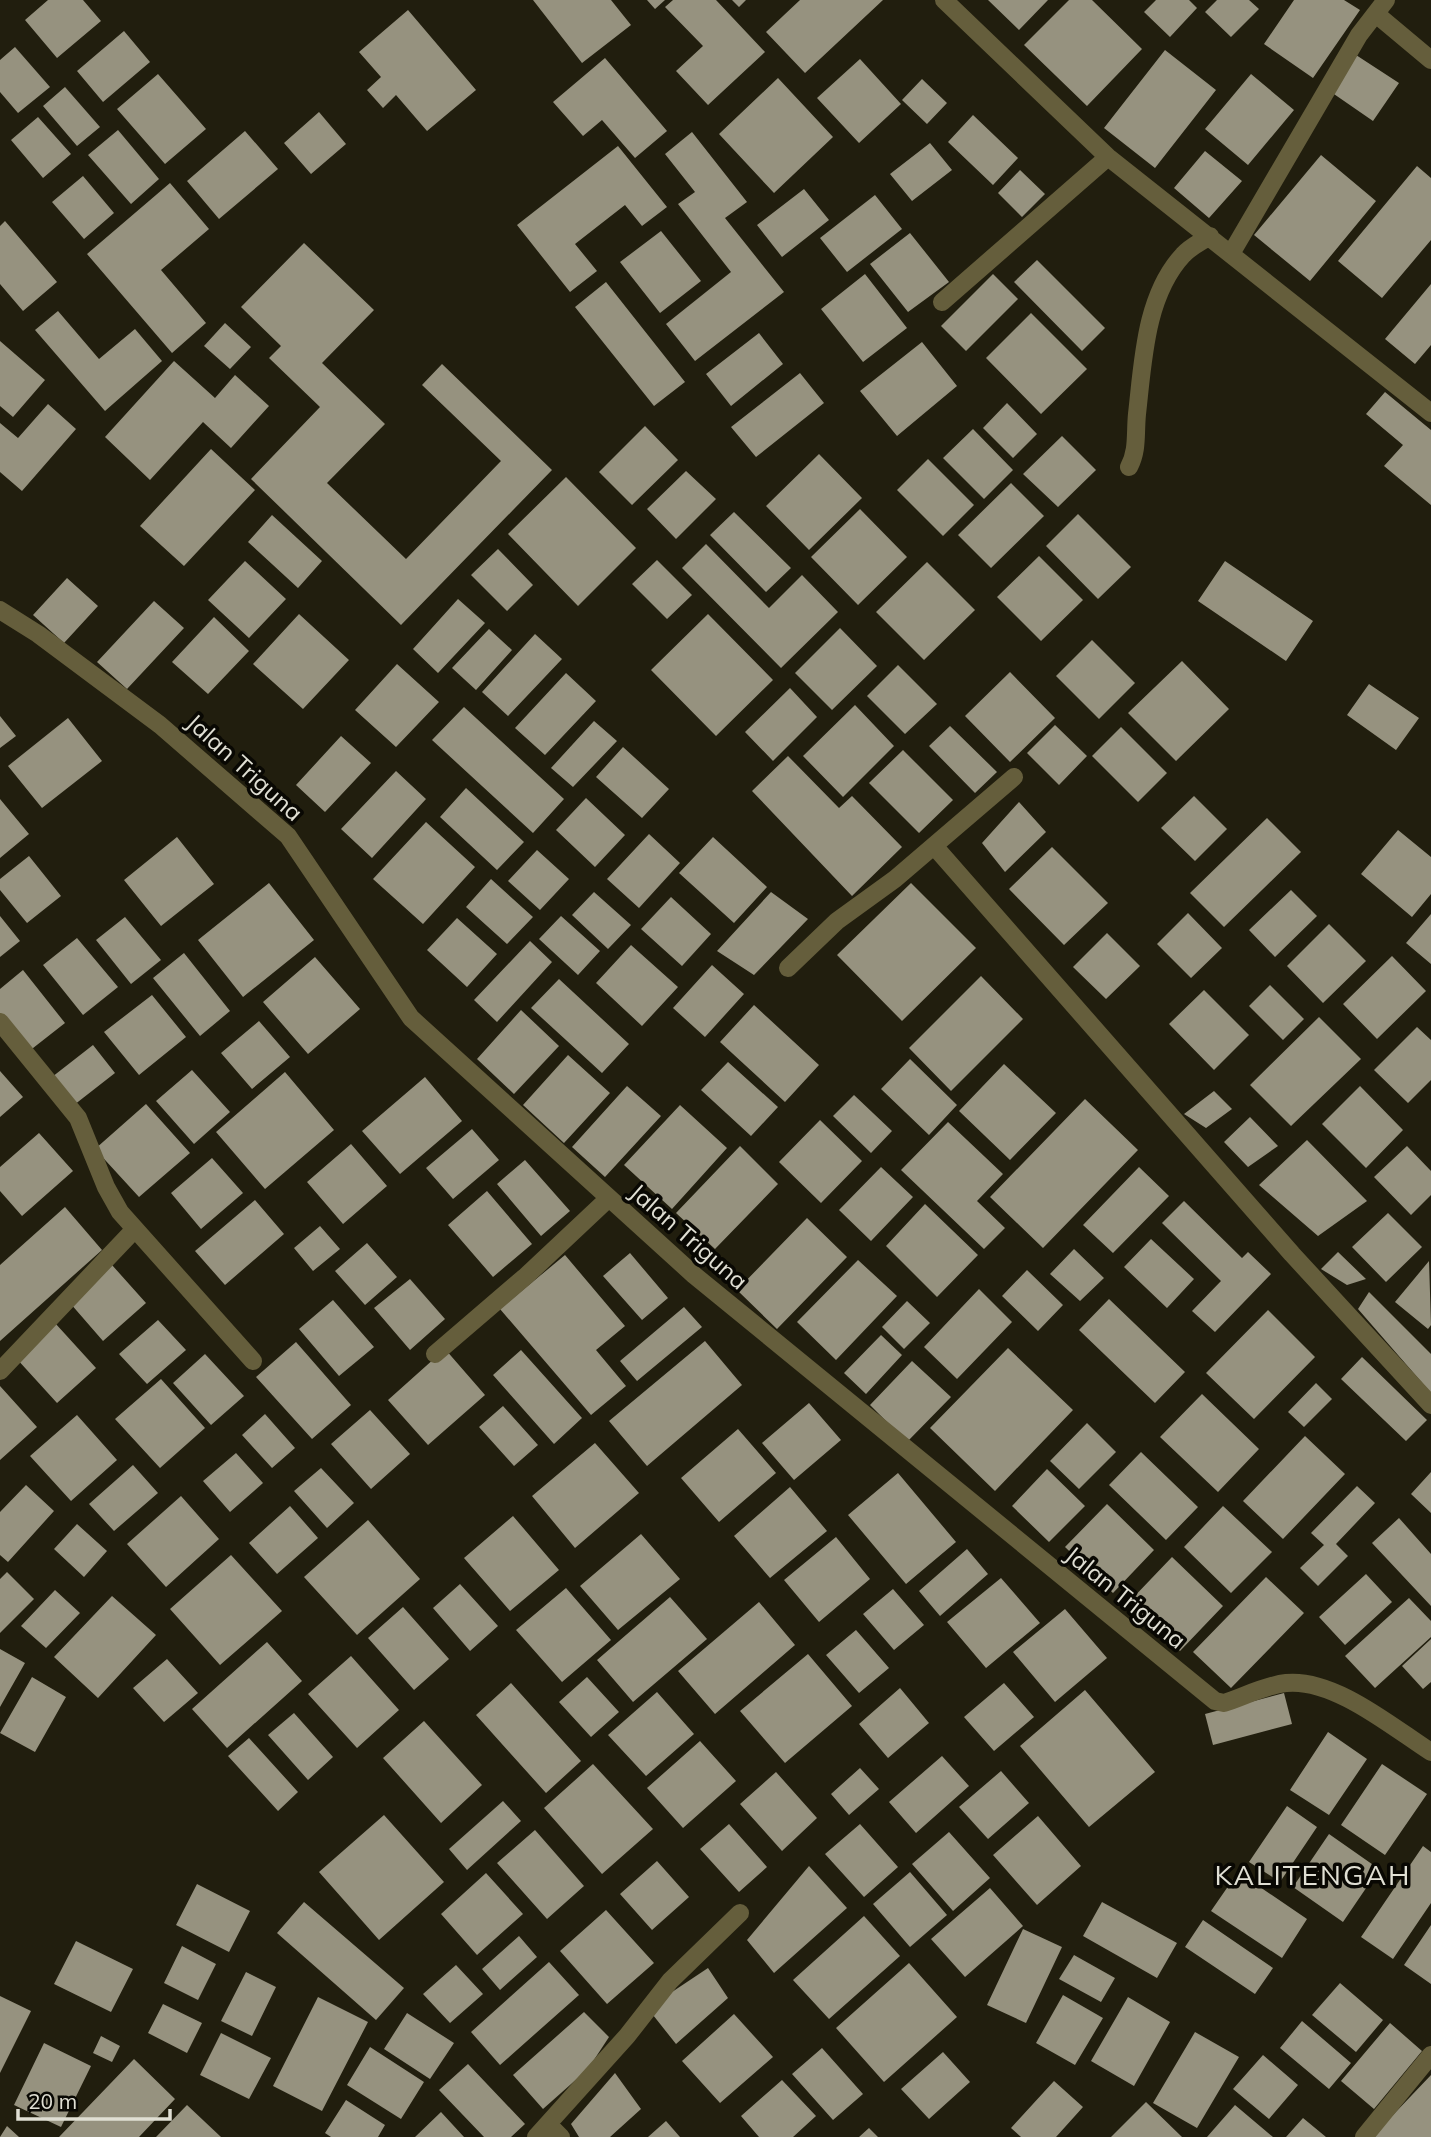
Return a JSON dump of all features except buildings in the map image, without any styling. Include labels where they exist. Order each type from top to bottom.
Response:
[{"type":"street","points":[[944,0],[1108,157],[1232,252],[1431,413]]},
{"type":"street","points":[[1232,252],[1359,35],[1381,7],[1431,60]]},
{"type":"street","points":[[943,302],[1108,157]]},
{"type":"street","points":[[1129,467],[1136,443],[1146,336],[1159,298],[1171,270],[1185,253],[1210,236]]},
{"type":"street","name":"Jalan Triguna","points":[[0,610],[38,634],[160,725],[288,836],[411,1018],[694,1275],[1215,1701],[1224,1703],[1285,1683],[1312,1685],[1340,1694],[1431,1752]]},
{"type":"street","points":[[788,968],[836,921],[895,880],[1014,777]]},
{"type":"street","points":[[935,846],[1292,1254],[1431,1405]]},
{"type":"street","points":[[0,1022],[78,1118],[106,1187],[134,1230],[253,1361]]},
{"type":"street","points":[[435,1354],[526,1276],[609,1198]]},
{"type":"street","points":[[0,1371],[134,1230]]},
{"type":"street","points":[[548,2133],[670,1981],[740,1913]]},
{"type":"street","points":[[1364,2137],[1431,2055]]},
{"type":"district","name":"KALITENGAH","points":[[1313,1874]]}]
